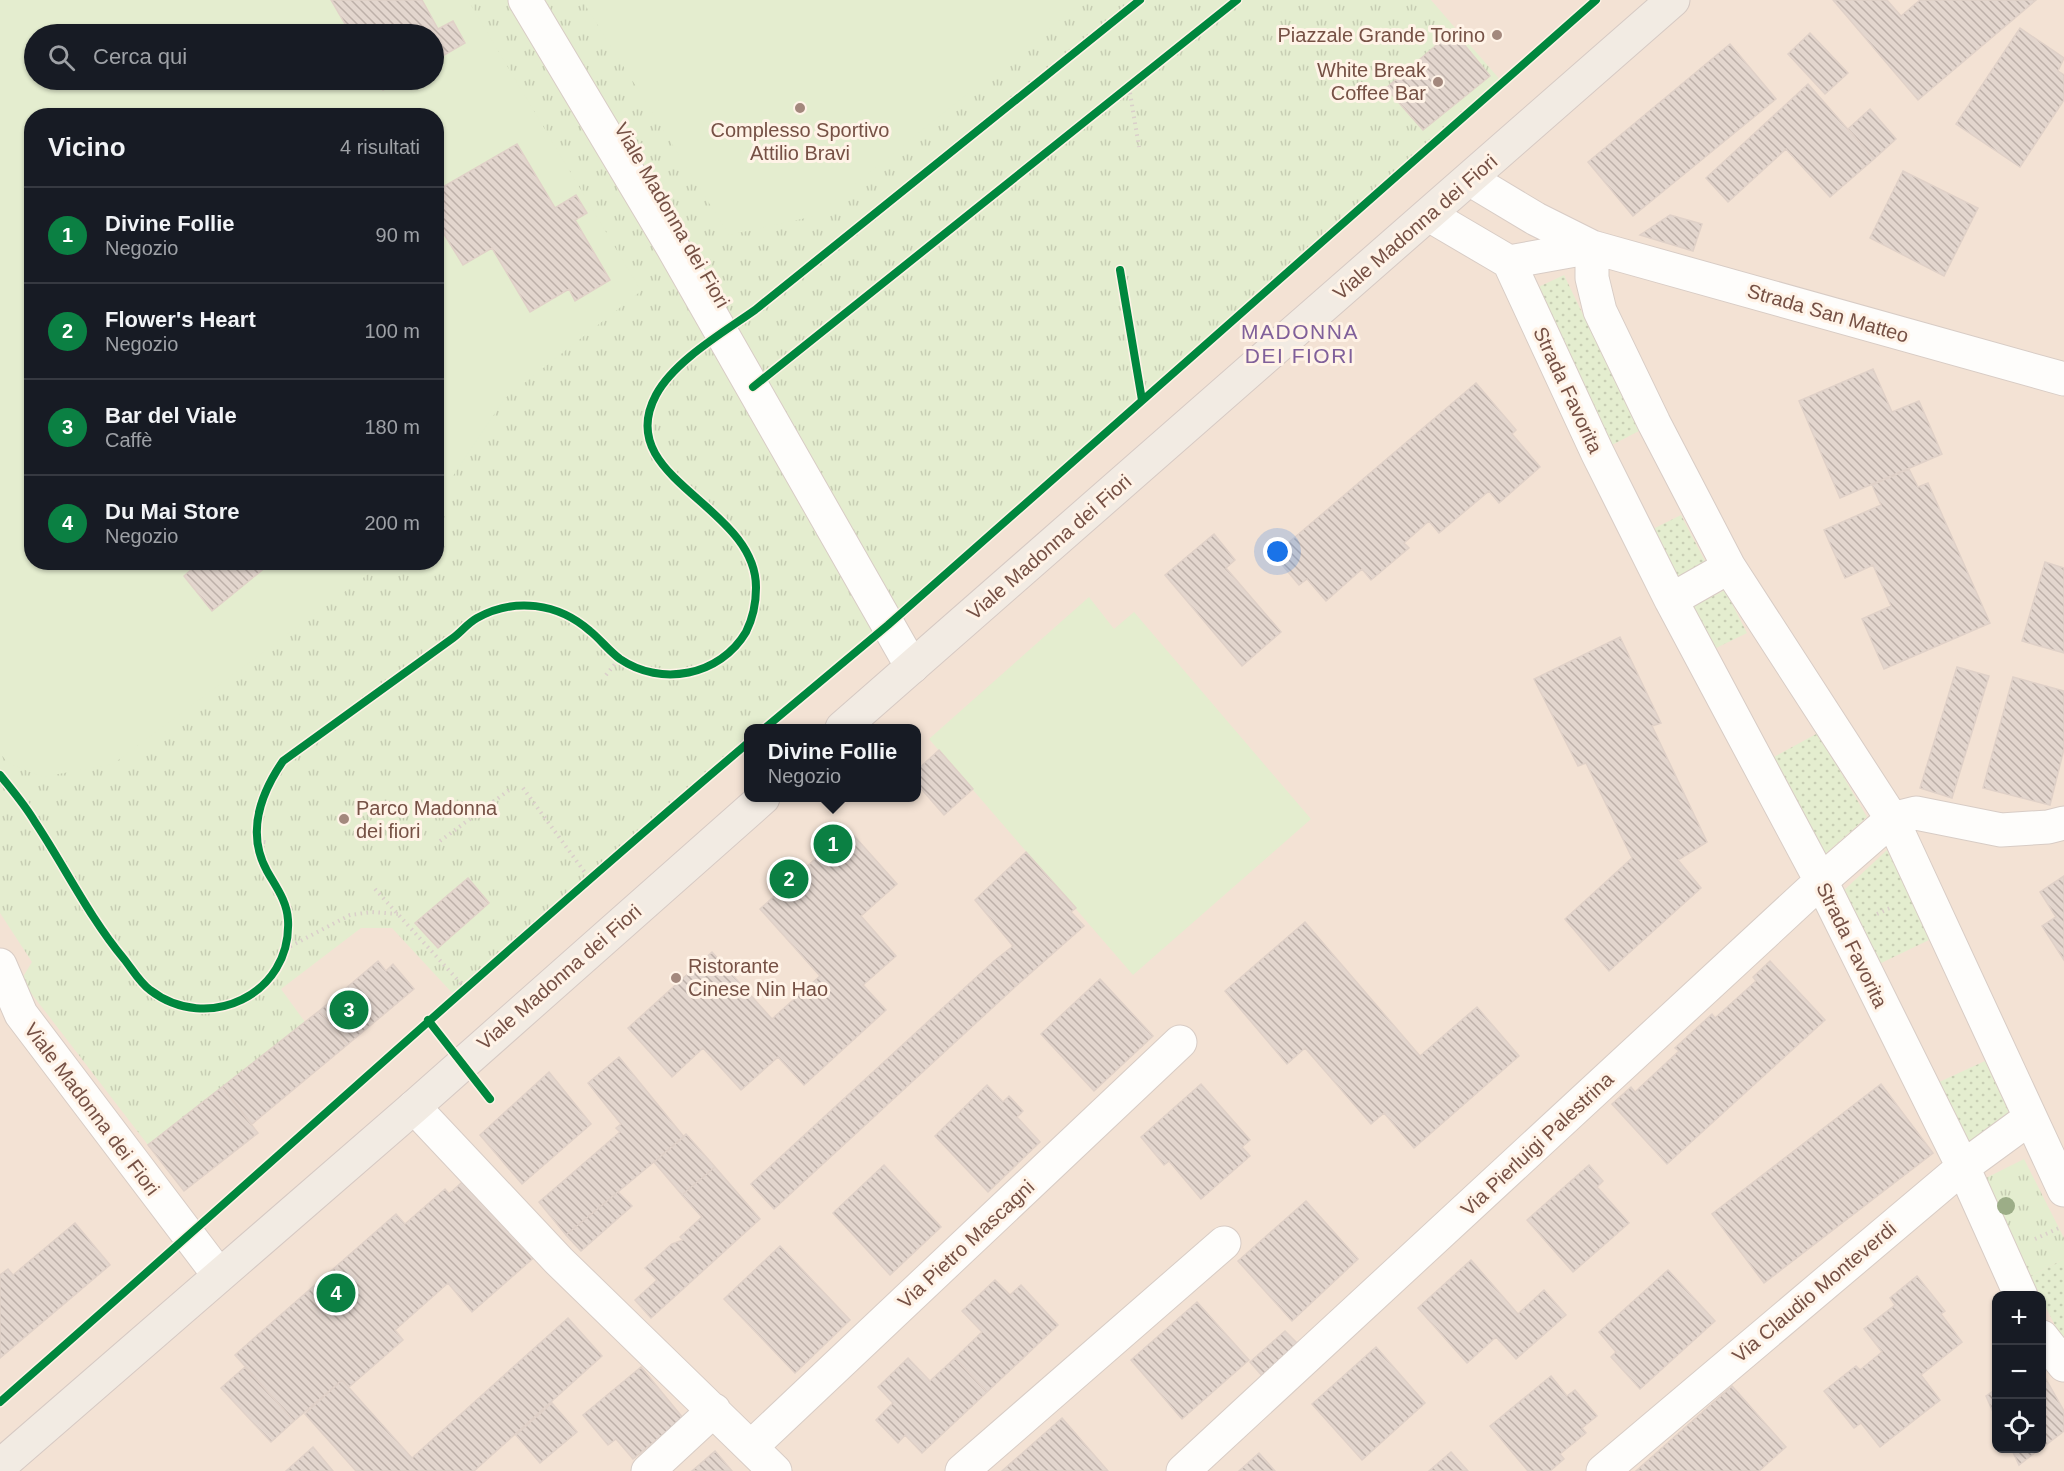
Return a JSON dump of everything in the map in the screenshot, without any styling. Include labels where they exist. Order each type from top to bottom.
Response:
[{"type":"main road","name":"Viale Madonna dei Fiori","points":[[848,724],[1471,180],[1673,0]]},
{"type":"main road","name":"Viale Madonna dei Fiori","points":[[0,1466],[218,1274],[414,1107],[758,802]]},
{"type":"street","name":"Viale Madonna dei Fiori","points":[[525,0],[753,387],[912,667]]},
{"type":"street","name":"Strada San Matteo","points":[[1471,180],[1536,219],[1592,247],[2064,379]]},
{"type":"street","points":[[1429,215],[1509,262]]},
{"type":"street","name":"Strada San Matteo","points":[[1509,262],[1592,247]]},
{"type":"street","points":[[1592,247],[1592,278],[1600,311],[1729,567],[1892,819],[2064,1190]]},
{"type":"street","name":"Strada Favorita","points":[[1509,262],[1597,452],[1671,600],[1821,881],[1963,1167],[2019,1291]]},
{"type":"street","points":[[1671,600],[1729,567]]},
{"type":"street","points":[[1892,819],[1916,813],[2001,830],[2048,827],[2064,823]]},
{"type":"street","name":"Via Pierluigi Palestrina","points":[[1183,1471],[1821,881],[1892,819]]},
{"type":"street","name":"Viale Madonna dei Fiori","points":[[0,965],[10,1022],[218,1274]]},
{"type":"street","name":"Via Pietro Mascagni","points":[[751,1447],[1180,1041]]},
{"type":"street","points":[[414,1107],[559,1261],[775,1471]]},
{"type":"street","name":"Via Claudio Monteverdi","points":[[1603,1471],[1963,1167],[2030,1118]]},
{"type":"street","points":[[962,1471],[1224,1243]]},
{"type":"street","points":[[2046,1342],[2064,1365]]},
{"type":"street","points":[[648,1471],[714,1410]]},
{"type":"path","points":[[753,387],[1237,0]]},
{"type":"path","points":[[1129,86],[1139,147]]},
{"type":"path","points":[[1120,270],[1142,400]]},
{"type":"path","points":[[692,356],[764,303]]},
{"type":"path","points":[[1133,407],[1151,392]]},
{"type":"path","points":[[612,651],[628,663]]},
{"type":"path","points":[[606,675],[619,658]]},
{"type":"path","points":[[2,780],[11,789]]},
{"type":"path","points":[[440,841],[512,788]]},
{"type":"path","points":[[523,788],[589,878]]},
{"type":"path","points":[[258,831],[260,850]]},
{"type":"path","points":[[258,841],[269,843]]},
{"type":"path","points":[[580,886],[598,870]]},
{"type":"path","points":[[375,889],[465,988]]},
{"type":"path","points":[[1845,930],[1925,890]]},
{"type":"path","points":[[285,949],[350,915],[372,912],[398,915]]},
{"type":"path","points":[[280,957],[285,949],[286,939]]},
{"type":"path","points":[[455,996],[474,980]]},
{"type":"shaded area","points":[[0,0],[2064,0],[2064,1471],[0,1471]]},
{"type":"green space","points":[[0,0],[1431,0],[1502,82],[888,625],[770,724],[744,724],[744,746],[455,996],[392,928],[361,928],[281,989],[305,1022],[148,1145],[21,980],[32,962],[0,913]]},
{"type":"green space","points":[[0,0],[468,0],[641,291],[505,398],[444,490],[444,108],[24,108],[24,570],[374,570],[113,764],[42,777],[8,763],[0,753]]},
{"type":"green space","name":"Complesso Sportivo Attilio Bravi","points":[[582,0],[1085,0],[815,216],[729,235]]},
{"type":"green space","points":[[1564,275],[1639,431],[1608,447],[1532,290]]},
{"type":"green space","points":[[1681,515],[1706,563],[1675,579],[1651,530]]},
{"type":"green space","points":[[1725,590],[1747,633],[1712,650],[1690,608]]},
{"type":"green space","points":[[1089,597],[1114,629],[1134,612],[1311,819],[1133,975],[929,739]]},
{"type":"green space","points":[[1818,733],[1867,817],[1824,855],[1772,758]]},
{"type":"green space","points":[[1887,850],[1931,939],[1875,966],[1841,893]]},
{"type":"green space","points":[[1985,1061],[2011,1116],[1966,1149],[1937,1083]]},
{"type":"green space","points":[[2024,1159],[2064,1238],[2064,1259],[2030,1276],[1982,1180]]},
{"type":"green space","points":[[2064,1259],[2064,1343],[2046,1308],[2046,1291],[2038,1291],[2030,1276]]},
{"type":"building","points":[[331,0],[422,0],[435,24],[345,24]]},
{"type":"building","points":[[1833,0],[1887,0],[1901,16],[1920,0],[2036,0],[1918,100]]},
{"type":"building","points":[[453,21],[465,43],[444,55],[444,26]]},
{"type":"building","points":[[2020,28],[2064,58],[2058,71],[2064,75],[2064,100],[2020,167],[1956,124]]},
{"type":"building","name":"White Break Coffee Bar","points":[[1453,31],[1490,76],[1423,130],[1386,88]]},
{"type":"building","points":[[1810,33],[1848,73],[1825,94],[1788,54]]},
{"type":"building","points":[[1730,44],[1776,99],[1633,216],[1588,162]]},
{"type":"building","points":[[1808,84],[1874,159],[1830,197],[1786,149],[1728,202],[1706,178]]},
{"type":"building","points":[[1870,109],[1896,139],[1874,159],[1848,129]]},
{"type":"building","points":[[517,144],[555,208],[576,195],[587,213],[575,220],[610,280],[575,301],[569,289],[530,312],[492,248],[463,265],[444,234],[444,186]]},
{"type":"building","points":[[1903,171],[1978,208],[1944,276],[1870,238]]},
{"type":"building","points":[[1670,215],[1702,224],[1693,251],[1640,235]]},
{"type":"building","points":[[1873,369],[1892,412],[1919,401],[1942,454],[1840,498],[1799,401]]},
{"type":"building","points":[[1476,383],[1516,430],[1512,434],[1540,467],[1499,503],[1489,491],[1439,533],[1429,521],[1404,543],[1409,548],[1371,580],[1362,569],[1326,601],[1307,579],[1299,585],[1274,555]]},
{"type":"building","points":[[1909,469],[1918,487],[1928,483],[1990,623],[1884,669],[1862,619],[1891,606],[1873,565],[1845,578],[1824,530],[1881,505],[1872,485]]},
{"type":"building","points":[[1214,534],[1235,560],[1226,568],[1281,632],[1242,666],[1165,575]]},
{"type":"building","points":[[2045,562],[2064,568],[2064,653],[2022,641]]},
{"type":"building","points":[[191,570],[262,570],[212,611],[184,576]]},
{"type":"building","points":[[1620,637],[1661,723],[1652,726],[1707,842],[1678,860],[1701,888],[1609,971],[1565,919],[1632,858],[1586,763],[1578,766],[1534,679]]},
{"type":"building","points":[[1957,667],[1989,676],[1952,798],[1920,788]]},
{"type":"building","points":[[2013,677],[2064,691],[2064,749],[2050,805],[1983,788]]},
{"type":"building","points":[[939,750],[973,789],[944,815],[921,789],[921,766]]},
{"type":"building","points":[[848,829],[897,884],[861,916],[896,956],[863,985],[886,1010],[804,1085],[778,1057],[741,1090],[703,1048],[672,1077],[628,1028],[712,952],[772,1019],[820,976],[760,909]]},
{"type":"building","points":[[1026,852],[1076,908],[1071,912],[1084,926],[1016,986],[994,961],[1013,946],[975,900]]},
{"type":"building","points":[[2064,876],[2064,960],[2042,926],[2056,917],[2040,892]]},
{"type":"building","points":[[468,878],[489,903],[438,948],[415,923]]},
{"type":"building","points":[[1305,922],[1420,1056],[1477,1007],[1519,1056],[1414,1148],[1384,1113],[1371,1124],[1305,1048],[1287,1064],[1225,991]]},
{"type":"building","points":[[378,961],[386,971],[393,964],[414,989],[347,1045],[319,1011]]},
{"type":"building","points":[[994,961],[1016,986],[774,1209],[751,1184]]},
{"type":"building","points":[[1770,961],[1825,1020],[1667,1164],[1612,1104],[1631,1087],[1635,1092],[1679,1051],[1675,1048],[1712,1014],[1715,1018],[1756,981],[1753,977]]},
{"type":"building","points":[[1100,979],[1153,1036],[1094,1091],[1041,1034]]},
{"type":"building","points":[[319,1011],[347,1045],[252,1124],[222,1087]]},
{"type":"building","points":[[619,1057],[684,1137],[566,1235],[539,1202],[620,1132],[616,1128],[621,1124],[588,1083]]},
{"type":"building","points":[[549,1072],[591,1124],[522,1184],[480,1135]]},
{"type":"building","points":[[1201,1084],[1250,1140],[1242,1147],[1250,1156],[1201,1199],[1169,1161],[1164,1165],[1141,1137]]},
{"type":"building","points":[[1881,1084],[1933,1153],[1764,1283],[1712,1214]]},
{"type":"building","points":[[987,1085],[1003,1102],[1009,1096],[1023,1111],[1017,1117],[1040,1142],[988,1192],[935,1136]]},
{"type":"building","points":[[222,1087],[258,1133],[184,1191],[148,1145]]},
{"type":"building","points":[[686,1134],[715,1167],[682,1195],[654,1162]]},
{"type":"building","points":[[884,1165],[941,1227],[890,1275],[833,1213]]},
{"type":"building","points":[[1589,1165],[1603,1181],[1597,1187],[1629,1223],[1573,1272],[1527,1220]]},
{"type":"building","points":[[715,1167],[760,1219],[651,1318],[635,1300],[657,1280],[645,1268],[672,1244],[683,1240],[680,1237],[702,1217],[682,1195]]},
{"type":"building","points":[[470,1175],[538,1254],[472,1312],[448,1283],[395,1330],[403,1340],[349,1387],[342,1380],[294,1421],[235,1355],[396,1214],[405,1224],[445,1189],[449,1194]]},
{"type":"building","points":[[618,1192],[632,1206],[581,1251],[566,1235]]},
{"type":"building","points":[[1306,1201],[1358,1259],[1292,1321],[1238,1261]]},
{"type":"building","points":[[75,1223],[110,1265],[0,1358],[0,1275],[8,1269],[13,1275]]},
{"type":"building","points":[[780,1246],[850,1320],[795,1373],[724,1299]]},
{"type":"building","points":[[1471,1260],[1518,1314],[1544,1290],[1566,1315],[1516,1359],[1496,1337],[1467,1363],[1418,1308]]},
{"type":"building","points":[[1668,1270],[1715,1321],[1640,1389],[1611,1357],[1616,1352],[1599,1332]]},
{"type":"building","points":[[1917,1276],[1945,1311],[1941,1314],[1962,1342],[1921,1375],[1940,1400],[1880,1447],[1861,1423],[1854,1428],[1824,1391],[1856,1366],[1860,1370],[1882,1352],[1864,1329],[1895,1305],[1890,1298]]},
{"type":"building","points":[[995,1280],[1010,1295],[1021,1285],[1058,1325],[987,1392],[955,1358],[982,1332],[962,1311]]},
{"type":"building","points":[[1197,1302],[1249,1360],[1182,1419],[1131,1360]]},
{"type":"building","points":[[568,1318],[602,1356],[474,1471],[356,1471],[305,1414],[342,1380],[412,1458]]},
{"type":"building","points":[[1285,1331],[1300,1346],[1264,1378],[1250,1362]]},
{"type":"building","points":[[1376,1347],[1425,1403],[1362,1460],[1312,1404]]},
{"type":"building","points":[[908,1358],[930,1381],[955,1358],[987,1392],[922,1453],[905,1435],[898,1443],[876,1420],[893,1403],[878,1387]]},
{"type":"building","points":[[245,1367],[294,1421],[271,1442],[221,1388]]},
{"type":"building","points":[[641,1367],[683,1418],[633,1459],[616,1439],[608,1445],[583,1415]]},
{"type":"building","points":[[1551,1376],[1567,1396],[1575,1390],[1597,1416],[1582,1428],[1586,1433],[1560,1454],[1564,1459],[1550,1471],[1528,1471],[1490,1426]]},
{"type":"building","points":[[2046,1379],[2064,1411],[2064,1431],[2046,1445]]},
{"type":"building","points":[[1732,1386],[1786,1447],[1759,1471],[1636,1471]]},
{"type":"building","points":[[1992,1392],[1992,1410],[1986,1396]]},
{"type":"building","points":[[552,1403],[577,1432],[540,1463],[516,1435]]},
{"type":"building","points":[[1062,1418],[1108,1471],[1002,1471]]},
{"type":"building","points":[[313,1447],[333,1471],[286,1471]]},
{"type":"building","points":[[715,1451],[732,1471],[692,1471]]},
{"type":"building","points":[[1451,1452],[1468,1471],[1429,1471]]},
{"type":"building","points":[[1259,1453],[1275,1471],[1239,1471]]},
{"type":"building","points":[[2013,1453],[2035,1453],[2019,1465]]},
{"type":"cycle path","points":[[0,775],[31,816],[111,943],[146,987],[172,1003],[196,1008],[220,1007],[242,1000],[261,987],[276,969],[286,946],[288,920],[286,907],[261,857],[257,828],[263,800],[275,773],[283,761],[453,638],[474,620],[491,611],[506,607],[536,606],[550,609],[578,622],[620,659],[636,668],[653,673],[689,672],[706,667],[721,659],[735,647],[746,632],[755,605],[756,588],[750,559],[734,535],[668,471],[653,449],[647,424],[656,395],[664,382],[687,359],[755,310],[1140,0]]},
{"type":"cycle path","points":[[753,387],[1237,0]]},
{"type":"cycle path","points":[[770,724],[888,625],[1596,0]]},
{"type":"cycle path","points":[[1120,270],[1142,400]]},
{"type":"cycle path","points":[[0,1402],[560,905],[744,746]]},
{"type":"cycle path","points":[[428,1020],[490,1099]]},
{"type":"place","name":"Piazzale Grande Torino","points":[[1497,35]]},
{"type":"place","name":"White Break Coffee Bar","points":[[1438,82]]},
{"type":"place","name":"Complesso Sportivo Attilio Bravi","points":[[800,108]]},
{"type":"place","name":"Parco Madonna dei fiori","points":[[344,819]]},
{"type":"place","name":"Divine Follie","points":[[833,844]]},
{"type":"place","name":"Flower's Heart","points":[[789,879]]},
{"type":"place","name":"Ristorante Cinese Nin Hao","points":[[676,978]]},
{"type":"place","name":"Bar del Viale","points":[[349,1010]]},
{"type":"place","name":"Du Mai Store","points":[[336,1293]]},
{"type":"district","name":"MADONNA DEI FIORI","points":[[1300,344]]}]
